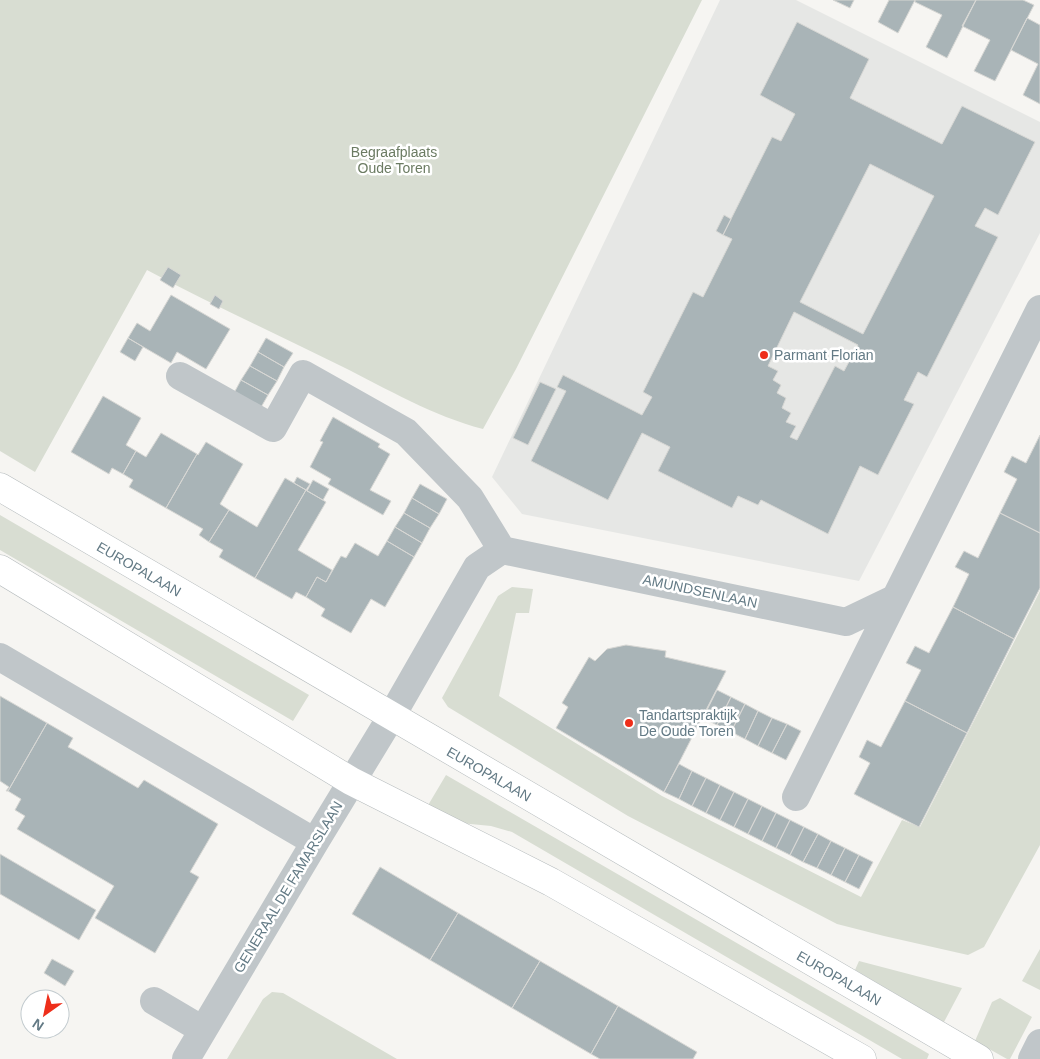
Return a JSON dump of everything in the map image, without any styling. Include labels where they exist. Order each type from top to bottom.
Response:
[{"type":"main road","name":"EUROPALAAN","points":[[0,487],[978,1059]]},
{"type":"main road","points":[[0,569],[351,782],[551,882],[862,1059]]},
{"type":"street","points":[[796,797],[894,598],[1040,310]]},
{"type":"street","points":[[180,376],[273,428],[303,374],[406,432],[470,498],[502,550],[478,567],[391,717]]},
{"type":"street","name":"AMUNDSENLAAN","points":[[502,550],[846,622],[894,598]]},
{"type":"street","points":[[0,657],[315,842]]},
{"type":"street","name":"GENERAAL DE FAMARSLAAN","points":[[186,1059],[391,717]]},
{"type":"street","points":[[154,1001],[203,1030]]},
{"type":"street","points":[[1032,1059],[1040,1043]]},
{"type":"shaded area","name":"Parmant Florian","points":[[720,0],[796,0],[1040,122],[1040,233],[859,581],[522,514],[492,477]]},
{"type":"green space","name":"Begraafplaats Oude Toren","points":[[0,0],[702,0],[516,369],[483,429],[446,417],[411,401],[147,270],[35,472],[0,451]]},
{"type":"green space","points":[[0,515],[309,695],[293,721],[0,550]]},
{"type":"green space","points":[[512,587],[533,589],[529,613],[516,613],[499,696],[662,796],[861,897],[902,820],[920,827],[1040,591],[1040,845],[984,947],[968,955],[837,924],[628,816],[448,707],[442,698],[498,596]]},
{"type":"green space","points":[[446,775],[929,1054],[927,1059],[902,1059],[512,832],[491,826],[450,822],[424,812]]},
{"type":"green space","points":[[1040,949],[1040,990],[1022,981]]},
{"type":"green space","points":[[859,961],[962,988],[944,1022],[855,970]]},
{"type":"green space","points":[[272,992],[283,993],[397,1059],[227,1059],[263,999]]},
{"type":"green space","points":[[1000,998],[1032,1017],[1010,1059],[975,1041],[992,1002]]},
{"type":"building","points":[[833,0],[854,0],[850,8]]},
{"type":"building","points":[[889,0],[915,0],[898,33],[878,22]]},
{"type":"building","points":[[915,0],[976,0],[947,58],[926,47],[942,15],[915,2]]},
{"type":"building","points":[[976,0],[1023,0],[1034,5],[995,81],[974,71],[990,40],[962,26]]},
{"type":"building","points":[[1027,18],[1040,25],[1040,104],[1023,95],[1038,64],[1011,50]]},
{"type":"building","points":[[797,22],[869,59],[850,98],[942,144],[962,106],[1035,142],[998,215],[985,208],[975,226],[998,237],[927,377],[918,372],[904,400],[914,404],[878,475],[860,466],[828,534],[761,500],[758,505],[738,496],[732,508],[658,471],[670,447],[642,433],[608,500],[531,461],[566,391],[557,387],[563,375],[642,415],[652,397],[643,392],[693,292],[703,297],[732,239],[723,235],[772,137],[781,141],[795,114],[760,95]],"holes":[[[870,164],[934,196],[863,334],[800,302]],[[794,312],[858,345],[844,371],[835,366],[797,440],[790,437],[796,426],[786,422],[791,413],[782,408],[786,398],[777,393],[781,385],[773,380],[778,371],[768,366]]]},
{"type":"building","points":[[724,215],[731,219],[723,235],[716,231]]},
{"type":"building","points":[[168,267],[181,275],[173,288],[160,280]]},
{"type":"building","points":[[171,295],[230,329],[206,369],[177,352],[171,363],[128,338],[137,323],[150,331]]},
{"type":"building","points":[[215,295],[223,301],[219,309],[210,304]]},
{"type":"building","points":[[128,338],[143,347],[135,361],[120,352]]},
{"type":"building","points":[[266,338],[293,353],[284,367],[258,352]]},
{"type":"building","points":[[258,352],[284,367],[277,381],[250,366]]},
{"type":"building","points":[[250,366],[277,381],[268,395],[241,380]]},
{"type":"building","points":[[241,380],[268,395],[260,409],[234,393]]},
{"type":"building","points":[[540,382],[556,389],[528,445],[513,438]]},
{"type":"building","points":[[103,396],[141,418],[126,445],[136,451],[123,474],[112,468],[109,474],[71,452]]},
{"type":"building","points":[[333,417],[380,444],[378,447],[390,454],[370,490],[391,501],[383,515],[328,484],[331,479],[310,467],[323,442],[320,441]]},
{"type":"building","points":[[161,433],[197,454],[166,508],[129,487],[133,480],[123,474],[136,451],[146,457]]},
{"type":"building","points":[[1040,435],[1040,533],[1000,513],[1017,479],[1004,472],[1012,456],[1026,463]]},
{"type":"building","points":[[206,442],[243,464],[220,504],[229,510],[209,542],[199,535],[203,529],[166,508]]},
{"type":"building","points":[[297,477],[310,484],[306,490],[294,483]]},
{"type":"building","points":[[285,478],[306,490],[255,578],[219,557],[223,550],[209,542],[229,510],[257,527]]},
{"type":"building","points":[[313,480],[329,489],[323,500],[307,491]]},
{"type":"building","points":[[420,484],[447,499],[439,514],[412,498]]},
{"type":"building","points":[[306,490],[326,502],[298,550],[332,570],[326,582],[317,577],[306,597],[296,592],[292,599],[255,578]]},
{"type":"building","points":[[412,498],[439,514],[430,528],[404,513]]},
{"type":"building","points":[[404,513],[430,528],[422,543],[395,527]]},
{"type":"building","points":[[1000,513],[1040,533],[1040,588],[1014,639],[953,607],[969,574],[955,567],[964,551],[978,558]]},
{"type":"building","points":[[395,527],[422,543],[414,557],[387,541]]},
{"type":"building","points":[[387,541],[414,557],[385,607],[371,599],[351,633],[321,616],[325,609],[306,597],[317,577],[326,582],[341,556],[346,558],[355,543],[378,556]]},
{"type":"building","points":[[953,607],[1014,639],[967,733],[905,701],[921,670],[906,663],[915,646],[929,653]]},
{"type":"building","name":"Tandartspraktijk De Oude Toren","points":[[626,645],[666,651],[665,657],[726,671],[664,792],[556,728],[568,707],[562,703],[589,657],[595,661],[607,649]]},
{"type":"building","points":[[717,690],[731,697],[717,725],[703,718]]},
{"type":"building","points":[[0,696],[47,723],[8,791],[6,791],[9,787],[0,781]]},
{"type":"building","points":[[731,697],[745,704],[731,732],[717,725]]},
{"type":"building","points":[[905,701],[967,733],[919,827],[854,794],[870,763],[859,757],[867,740],[881,747]]},
{"type":"building","points":[[745,704],[758,711],[745,739],[731,732]]},
{"type":"building","points":[[758,711],[772,718],[758,746],[745,739]]},
{"type":"building","points":[[772,718],[787,724],[772,753],[758,746]]},
{"type":"building","points":[[47,723],[73,738],[68,747],[138,788],[144,780],[218,824],[190,872],[199,877],[155,953],[95,918],[114,886],[17,829],[25,816],[15,810],[21,799],[8,791]]},
{"type":"building","points":[[787,724],[801,731],[786,760],[772,753]]},
{"type":"building","points":[[679,764],[692,771],[679,799],[664,792]]},
{"type":"building","points":[[692,771],[706,778],[692,806],[679,799]]},
{"type":"building","points":[[706,778],[720,785],[706,813],[692,806]]},
{"type":"building","points":[[720,785],[734,792],[720,820],[706,813]]},
{"type":"building","points":[[734,792],[748,799],[734,827],[720,820]]},
{"type":"building","points":[[748,799],[762,806],[748,834],[734,827]]},
{"type":"building","points":[[762,806],[776,813],[762,841],[748,834]]},
{"type":"building","points":[[776,813],[790,820],[776,848],[762,841]]},
{"type":"building","points":[[790,820],[804,827],[790,855],[776,848]]},
{"type":"building","points":[[804,827],[818,834],[803,862],[790,855]]},
{"type":"building","points":[[818,834],[831,841],[817,868],[803,862]]},
{"type":"building","points":[[831,841],[845,848],[831,875],[817,868]]},
{"type":"building","points":[[845,848],[859,855],[845,882],[831,875]]},
{"type":"building","points":[[0,854],[96,910],[79,940],[0,894]]},
{"type":"building","points":[[859,855],[873,862],[859,889],[845,882]]},
{"type":"building","points":[[380,867],[458,913],[430,960],[352,914]]},
{"type":"building","points":[[458,913],[540,961],[512,1008],[430,960]]},
{"type":"building","points":[[52,959],[74,971],[65,986],[44,973]]},
{"type":"building","points":[[540,961],[618,1006],[591,1054],[512,1008]]},
{"type":"building","points":[[618,1006],[697,1052],[693,1059],[600,1059],[591,1054]]},
{"type":"place","name":"Parmant Florian","points":[[764,355]]},
{"type":"place","name":"Tandartspraktijk De Oude Toren","points":[[629,723]]}]
